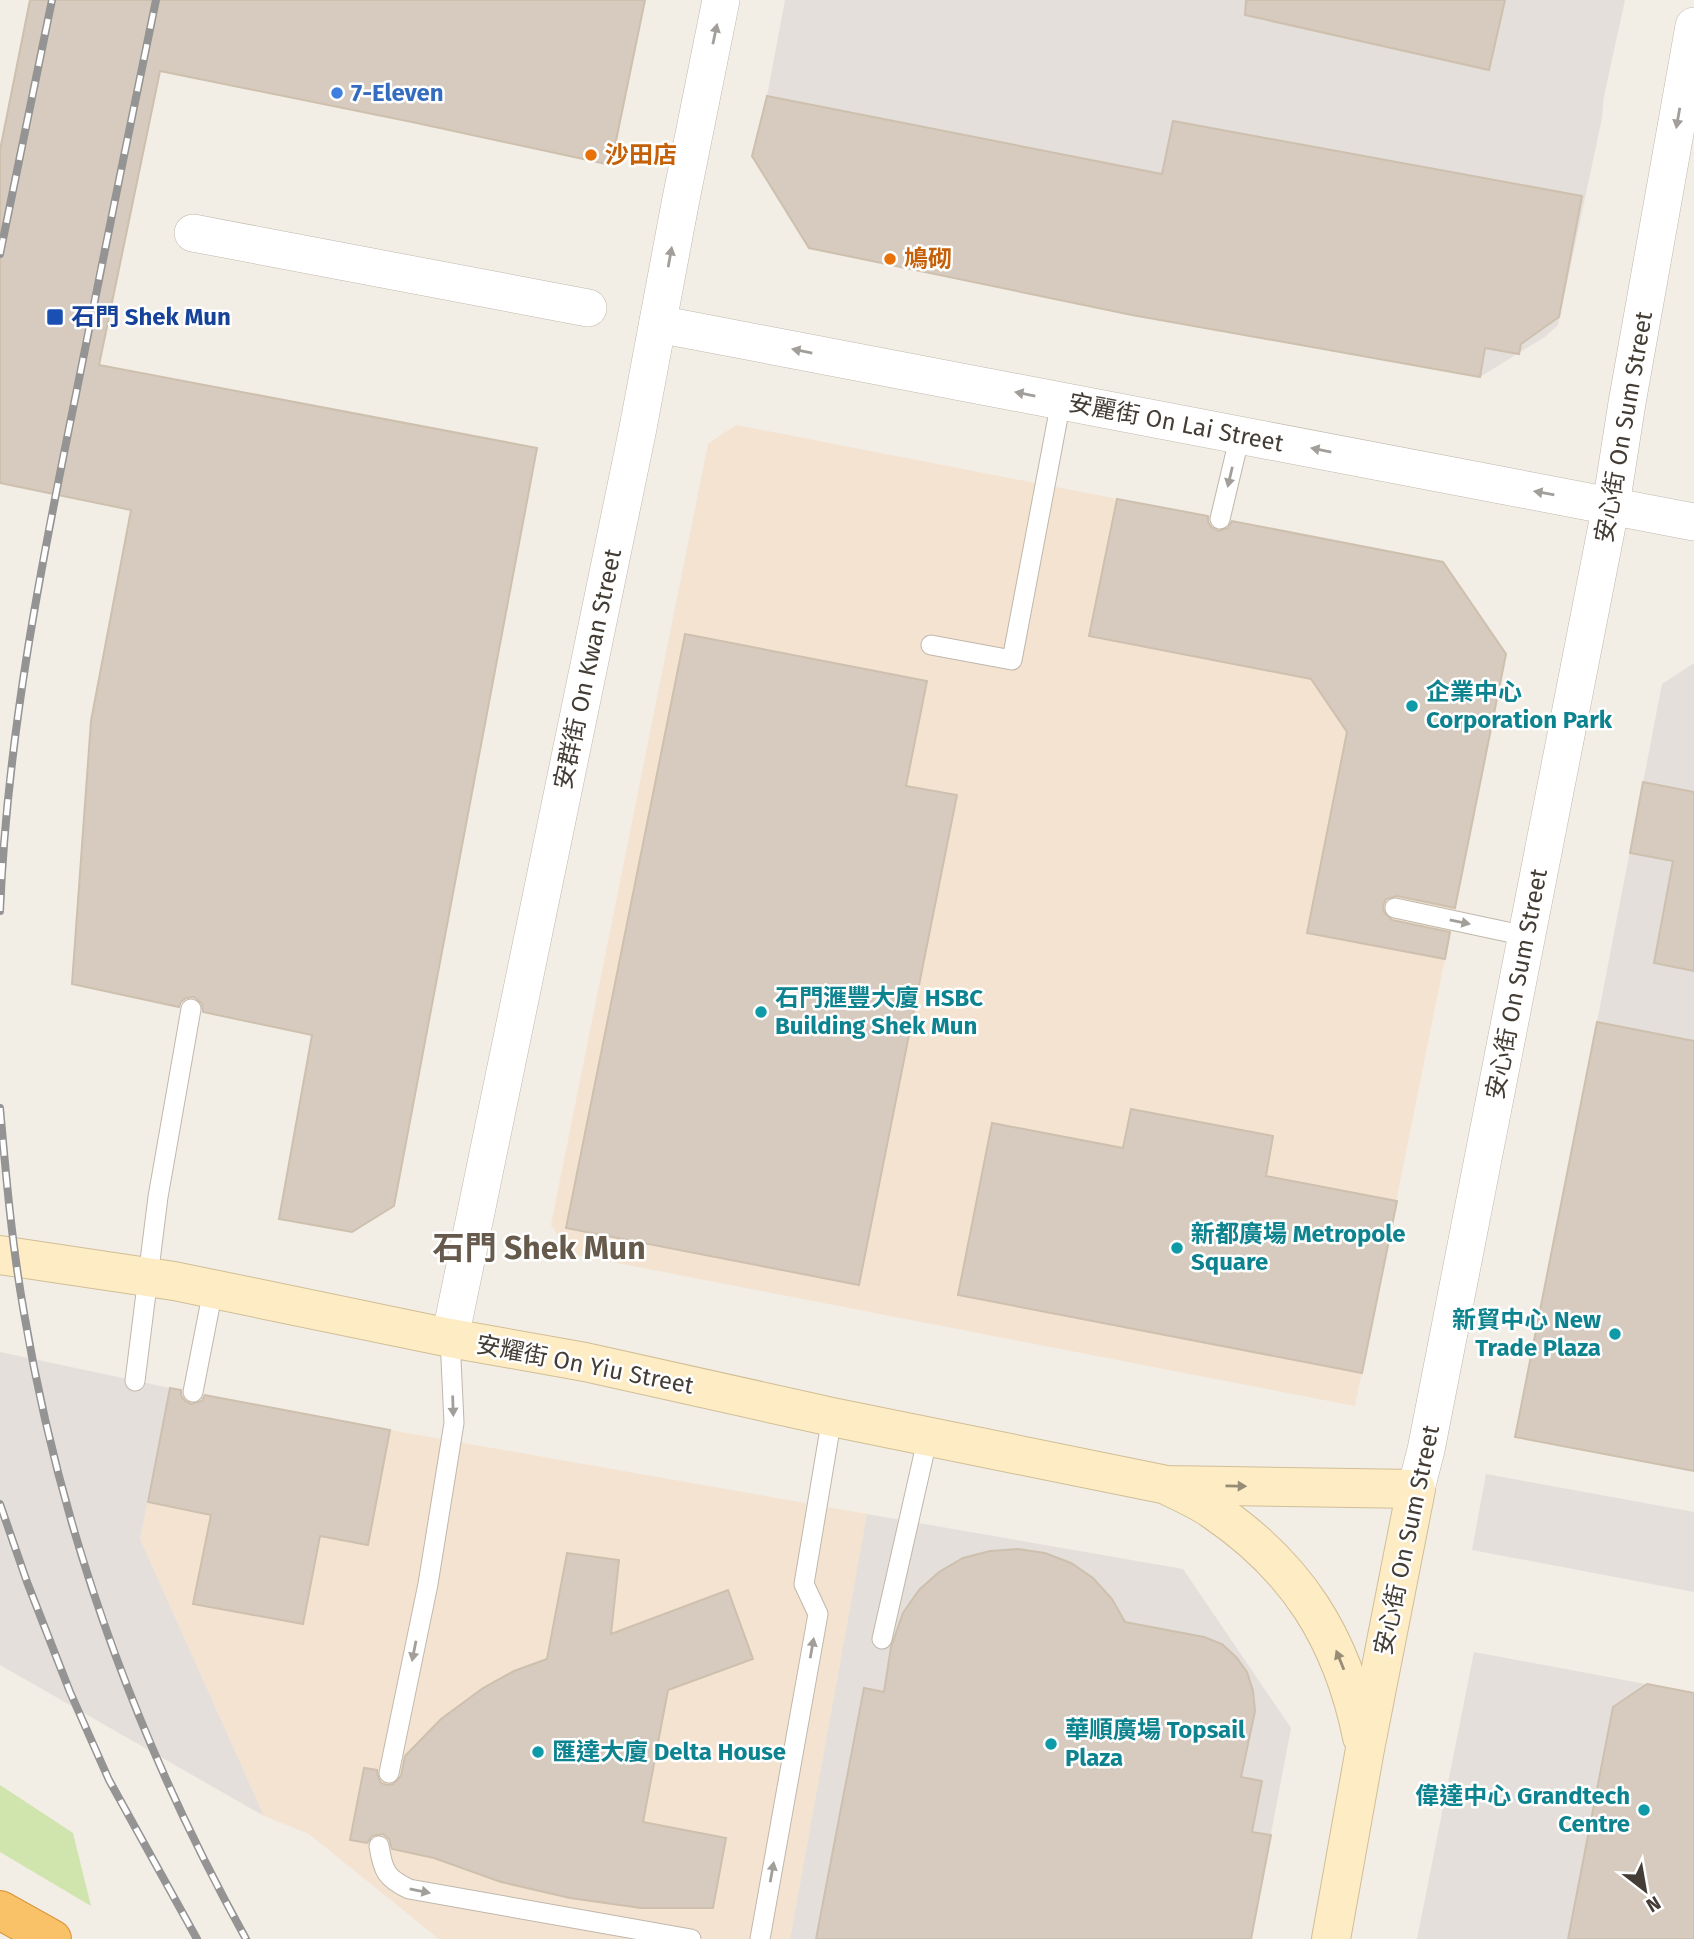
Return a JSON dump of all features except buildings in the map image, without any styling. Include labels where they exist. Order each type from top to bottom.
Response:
[{"type":"highway","points":[[0,1910],[52,1939]]},
{"type":"street","name":"安群街 On Kwan Street","points":[[450,1338],[659,324],[682,190],[722,0]]},
{"type":"street","name":"安心街 On Sum Street","points":[[1331,1939],[1365,1749],[1611,505],[1694,26]]},
{"type":"street","points":[[193,233],[588,308]]},
{"type":"street","name":"安麗街 On Lai Street","points":[[659,324],[1694,522]]},
{"type":"street","name":"安耀街 On Yiu Street","points":[[0,1255],[214,1290],[450,1338],[585,1362],[832,1417],[1167,1485],[1416,1489]]},
{"type":"street","name":"安耀街 On Yiu Street","points":[[1167,1485],[1211,1508],[1250,1538],[1286,1573],[1315,1611],[1339,1655],[1355,1701],[1365,1749]]},
{"type":"lane","points":[[931,645],[1012,660],[1062,401]]},
{"type":"lane","points":[[1220,519],[1240,435]]},
{"type":"lane","points":[[1395,908],[1527,936]]},
{"type":"lane","points":[[135,1381],[158,1197],[191,1009]]},
{"type":"lane","points":[[193,1392],[214,1290]]},
{"type":"lane","points":[[389,1773],[428,1584],[454,1423],[450,1338]]},
{"type":"lane","points":[[760,1939],[818,1614],[803,1584],[832,1417]]},
{"type":"lane","points":[[883,1639],[928,1436]]},
{"type":"lane","points":[[379,1846],[383,1869],[394,1882],[410,1889],[691,1939]]},
{"type":"shaded area","points":[[785,0],[1625,0],[1558,325],[1546,336],[1480,377],[1130,315],[809,248],[752,156],[767,96]]},
{"type":"shaded area","points":[[736,425],[1443,562],[1506,654],[1355,1406],[571,1254],[551,1225],[708,444]]},
{"type":"shaded area","points":[[1694,663],[1694,1041],[1597,1022],[1662,684]]},
{"type":"shaded area","points":[[0,1352],[170,1388],[140,1539],[264,1816],[0,1665]]},
{"type":"shaded area","name":"匯達大廈 Delta House","points":[[170,1388],[390,1430],[867,1514],[790,1939],[439,1939],[309,1834],[264,1816],[140,1539]]},
{"type":"shaded area","points":[[1486,1474],[1694,1512],[1694,1592],[1472,1550]]},
{"type":"shaded area","name":"華順廣場 Topsail Plaza","points":[[867,1514],[1183,1569],[1291,1728],[1251,1939],[790,1939]]},
{"type":"shaded area","name":"偉達中心 Grandtech Centre","points":[[1474,1652],[1694,1693],[1694,1939],[1417,1939]]},
{"type":"green space","points":[[0,1785],[73,1833],[91,1906],[0,1852]]},
{"type":"railway","points":[[0,254],[52,0]]},
{"type":"railway","points":[[0,911],[10,781],[38,587],[156,0]]},
{"type":"railway","points":[[0,1108],[24,1313],[59,1476],[82,1556],[138,1713],[171,1790],[246,1939]]},
{"type":"railway","points":[[0,1504],[70,1692],[109,1780],[197,1939]]},
{"type":"place","name":"7-Eleven","points":[[337,93]]},
{"type":"place","name":"沙田店","points":[[591,155]]},
{"type":"place","name":"鳩砌","points":[[890,259]]},
{"type":"place","name":"石門 Shek Mun","points":[[55,317]]},
{"type":"place","name":"企業中心 Corporation Park","points":[[1412,706]]},
{"type":"place","name":"石門滙豐大廈 HSBC Building Shek Mun","points":[[761,1012]]},
{"type":"place","name":"新都廣場 Metropole Square","points":[[1177,1248]]},
{"type":"place","name":"新貿中心 New Trade Plaza","points":[[1615,1334]]},
{"type":"place","name":"華順廣場 Topsail Plaza","points":[[1051,1744]]},
{"type":"place","name":"匯達大廈 Delta House","points":[[538,1752]]},
{"type":"place","name":"偉達中心 Grandtech Centre","points":[[1644,1810]]},
{"type":"district","name":"石門 Shek Mun","points":[[539,1248]]}]
